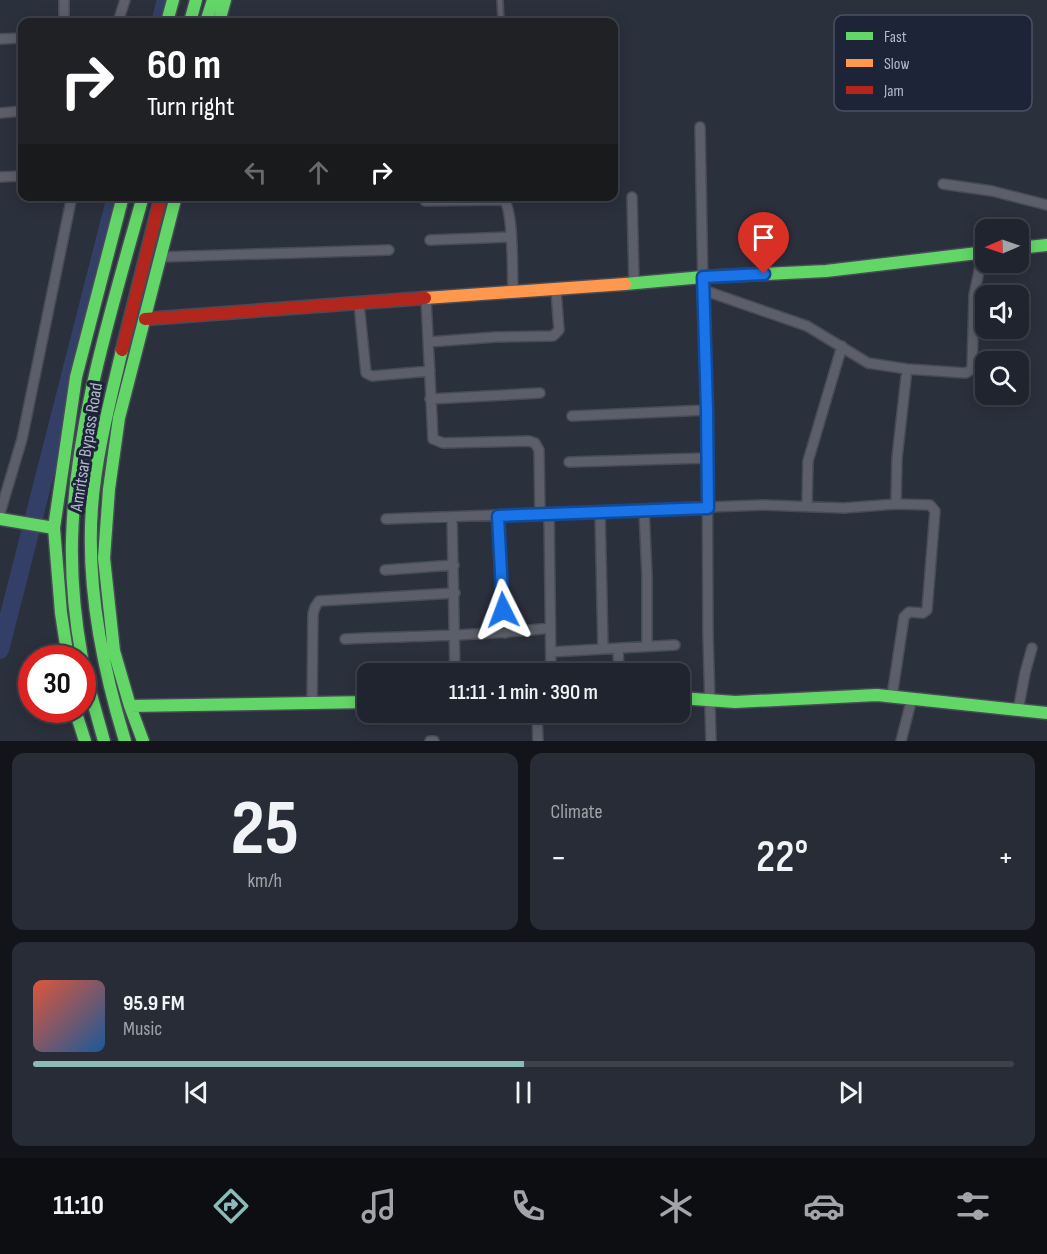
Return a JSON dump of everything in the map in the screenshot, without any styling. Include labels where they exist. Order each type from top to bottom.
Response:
[{"type":"main road","points":[[168,18],[173,0]]},
{"type":"main road","points":[[191,18],[196,0]]},
{"type":"main road","points":[[207,18],[213,0]]},
{"type":"main road","points":[[220,18],[225,0]]},
{"type":"main road","points":[[66,645],[51,528],[76,377],[122,201]]},
{"type":"main road","name":"Amritsar Bypass Road","points":[[80,645],[72,578],[73,523],[78,470],[108,324],[141,201]]},
{"type":"main road","name":"Amritsar Bypass Road","points":[[125,741],[107,678],[98,624],[93,566],[92,509],[109,406],[160,201]]},
{"type":"main road","points":[[143,741],[114,651],[104,558],[109,489],[119,418],[175,201]]},
{"type":"main road","points":[[1029,247],[1047,245]]},
{"type":"main road","points":[[145,319],[513,291],[556,290],[703,277],[826,271],[975,253]]},
{"type":"main road","points":[[0,519],[51,528]]},
{"type":"main road","points":[[690,699],[735,702],[878,695],[1047,714]]},
{"type":"main road","points":[[130,706],[357,702]]},
{"type":"main road","name":"Amritsar Bypass Road","points":[[96,714],[104,741]]},
{"type":"main road","points":[[79,723],[85,741]]},
{"type":"street","points":[[64,0],[64,18]]},
{"type":"street","points":[[119,18],[125,0]]},
{"type":"street","points":[[0,39],[18,38]]},
{"type":"street","points":[[0,113],[18,111]]},
{"type":"street","points":[[700,127],[707,410],[711,741]]},
{"type":"street","points":[[0,177],[18,176]]},
{"type":"street","points":[[944,184],[984,189],[1047,205]]},
{"type":"street","points":[[632,197],[634,282]]},
{"type":"street","points":[[0,513],[25,428],[71,201]]},
{"type":"street","points":[[505,201],[508,205],[511,237],[513,291]]},
{"type":"street","points":[[430,240],[511,237]]},
{"type":"street","points":[[160,257],[389,250]]},
{"type":"street","points":[[703,290],[807,326],[868,363],[907,369],[966,373],[972,369],[974,295],[979,273]]},
{"type":"street","points":[[428,342],[553,336],[559,330],[556,290]]},
{"type":"street","points":[[426,298],[432,435],[435,441],[535,442],[539,450],[545,514],[551,663]]},
{"type":"street","points":[[359,304],[366,373],[372,376],[430,371]]},
{"type":"street","points":[[807,507],[808,461],[842,346]]},
{"type":"street","points":[[896,504],[897,458],[907,369]]},
{"type":"street","points":[[430,399],[540,393]]},
{"type":"street","points":[[572,416],[707,410]]},
{"type":"street","points":[[569,462],[707,458]]},
{"type":"street","points":[[386,519],[763,505],[844,508],[896,504],[930,505],[935,511],[927,610],[924,613],[909,612],[904,617],[892,696]]},
{"type":"street","points":[[644,510],[647,646]]},
{"type":"street","points":[[600,511],[603,649]]},
{"type":"street","points":[[498,516],[505,633]]},
{"type":"street","points":[[452,517],[455,663]]},
{"type":"street","points":[[385,570],[454,565]]},
{"type":"street","points":[[312,704],[313,614],[319,602],[455,593]]},
{"type":"street","points":[[345,639],[454,636],[550,628]]},
{"type":"street","points":[[551,652],[675,645]]},
{"type":"street","points":[[1018,711],[1032,648]]},
{"type":"street","points":[[618,649],[619,663]]},
{"type":"street","points":[[901,741],[912,698]]},
{"type":"street","points":[[537,723],[538,741]]},
{"type":"lane","points":[[500,0],[501,18]]},
{"type":"waterway","points":[[161,18],[166,0]]},
{"type":"waterway","points":[[0,650],[115,201]]},
{"type":"traffic: fast","points":[[168,18],[173,0]]},
{"type":"traffic: fast","points":[[191,18],[196,0]]},
{"type":"traffic: fast","points":[[207,18],[213,0]]},
{"type":"traffic: fast","points":[[220,18],[225,0]]},
{"type":"traffic: fast","points":[[66,645],[54,528],[76,377],[122,201]]},
{"type":"traffic: fast","points":[[80,645],[74,599],[72,540],[80,453],[97,366],[142,201]]},
{"type":"traffic: fast","points":[[143,741],[114,651],[104,558],[109,489],[119,418],[175,201]]},
{"type":"traffic: fast","points":[[1029,247],[1047,245]]},
{"type":"traffic: fast","points":[[625,284],[703,277],[826,271],[975,253]]},
{"type":"traffic: fast","points":[[122,350],[97,467],[92,507],[91,566],[103,655],[125,741]]},
{"type":"traffic: fast","points":[[0,519],[54,528]]},
{"type":"traffic: fast","points":[[690,699],[735,702],[877,695],[1047,713]]},
{"type":"traffic: fast","points":[[130,706],[357,702]]},
{"type":"traffic: fast","points":[[96,712],[104,741]]},
{"type":"traffic: fast","points":[[79,723],[85,741]]},
{"type":"traffic: slow","points":[[425,298],[625,284]]},
{"type":"traffic: jam","points":[[122,350],[160,201]]},
{"type":"traffic: jam","points":[[145,319],[425,298]]},
{"type":"route","points":[[503,610],[498,516],[708,508],[703,277],[764,274]]}]
